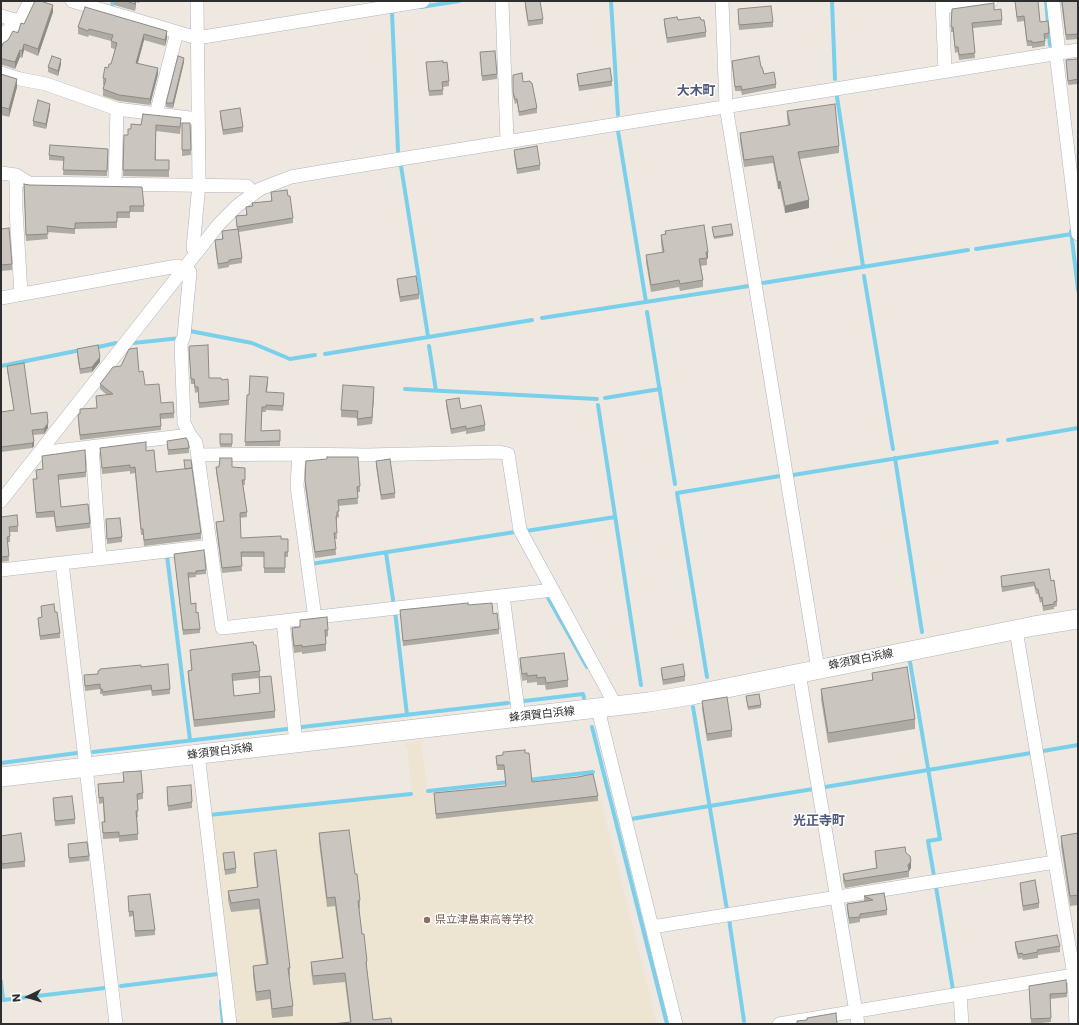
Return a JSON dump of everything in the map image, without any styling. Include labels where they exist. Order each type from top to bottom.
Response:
[{"type":"main road","name":"蜂須賀白浜線","points":[[1,777],[598,709],[692,695],[1078,619]]},
{"type":"street","points":[[1,42],[7,31],[19,21],[30,1]]},
{"type":"street","points":[[72,1],[198,38],[397,3],[422,1]]},
{"type":"street","points":[[195,254],[193,248],[199,184],[197,1]]},
{"type":"street","points":[[502,1],[507,141]]},
{"type":"street","points":[[722,1],[726,106],[818,669]]},
{"type":"street","points":[[944,70],[942,4],[991,1]]},
{"type":"street","points":[[1053,1],[1078,234]]},
{"type":"street","points":[[1,16],[19,21]]},
{"type":"street","points":[[156,114],[177,32]]},
{"type":"street","points":[[1,501],[219,224],[237,206],[260,188],[291,177],[944,70],[1078,50]]},
{"type":"street","points":[[1,73],[20,79],[46,84],[117,109],[198,119]]},
{"type":"street","points":[[115,184],[117,109]]},
{"type":"street","points":[[1,173],[16,175],[30,183],[199,184],[247,186],[253,193]]},
{"type":"street","points":[[16,175],[16,210],[22,294]]},
{"type":"street","points":[[1,298],[177,266],[185,268],[190,272],[182,350],[184,423],[196,443],[222,628],[553,590]]},
{"type":"street","points":[[39,453],[190,435]]},
{"type":"street","points":[[92,447],[100,559]]},
{"type":"street","points":[[198,455],[299,454],[367,456],[499,452],[508,454],[520,530],[616,706]]},
{"type":"street","points":[[299,454],[297,486],[315,618]]},
{"type":"street","points":[[1,570],[211,546]]},
{"type":"street","points":[[62,563],[116,1024]]},
{"type":"street","points":[[503,596],[519,717]]},
{"type":"street","points":[[283,621],[296,743]]},
{"type":"street","points":[[1016,630],[1074,975],[1077,1021]]},
{"type":"street","points":[[799,673],[857,1018]]},
{"type":"street","points":[[598,709],[676,1024]]},
{"type":"street","points":[[198,754],[230,1024]]},
{"type":"street","points":[[652,927],[1055,862]]},
{"type":"street","points":[[779,1024],[857,1018],[960,995],[1074,975]]},
{"type":"street","points":[[960,995],[962,1024]]},
{"type":"shaded area","name":"県立津島東高等学校","points":[[424,740],[421,745],[428,793],[594,774],[657,1024],[234,1024],[211,817],[412,795],[407,747],[403,743]]},
{"type":"building","points":[[35,1],[44,1],[43,2],[53,5],[38,49],[24,44],[22,51],[20,50],[15,62],[1,59],[1,49],[3,43],[8,40],[13,31],[18,33],[21,23],[24,24]]},
{"type":"building","points":[[126,1],[135,1],[135,4]]},
{"type":"building","points":[[525,1],[540,1],[543,19],[528,21]]},
{"type":"building","points":[[1015,1],[1038,1],[1040,22],[1048,21],[1049,33],[1044,34],[1045,41],[1032,43],[1032,41],[1027,41],[1024,16],[1017,17]]},
{"type":"building","points":[[1062,1],[1078,1],[1078,34],[1066,35]]},
{"type":"building","points":[[994,3],[994,10],[1001,9],[1002,20],[972,23],[975,53],[959,55],[958,47],[955,47],[953,27],[951,27],[952,9]]},
{"type":"building","points":[[771,6],[773,22],[739,25],[738,9]]},
{"type":"building","points":[[85,7],[167,31],[165,40],[144,34],[136,63],[158,68],[150,99],[119,95],[103,89],[106,79],[103,78],[105,67],[108,68],[109,64],[111,64],[117,43],[111,41],[113,35],[89,29],[88,31],[78,27]]},
{"type":"building","points":[[677,17],[678,20],[700,17],[701,20],[704,20],[706,32],[667,38],[664,19]]},
{"type":"building","points":[[495,51],[497,74],[482,76],[480,52]]},
{"type":"building","points":[[52,56],[61,59],[58,71],[48,67]]},
{"type":"building","points":[[178,56],[184,58],[173,103],[166,103]]},
{"type":"building","points":[[759,56],[764,74],[774,72],[776,84],[742,90],[741,86],[735,87],[732,61]]},
{"type":"building","points":[[1078,59],[1078,79],[1068,81],[1066,60]]},
{"type":"building","points":[[443,61],[443,63],[447,62],[449,81],[442,82],[443,90],[429,91],[426,62]]},
{"type":"building","points":[[610,68],[612,81],[579,86],[577,74]]},
{"type":"building","points":[[522,73],[523,82],[530,81],[532,83],[537,108],[519,112],[517,99],[515,99],[513,92],[513,75]]},
{"type":"building","points":[[1,74],[17,79],[9,109],[1,107]]},
{"type":"building","points":[[38,100],[50,104],[46,124],[33,121]]},
{"type":"building","points":[[835,104],[839,146],[798,152],[809,200],[785,206],[780,181],[778,182],[773,156],[744,160],[740,133],[790,125],[787,111]]},
{"type":"building","points":[[240,108],[243,127],[223,130],[220,111]]},
{"type":"building","points":[[143,114],[181,118],[180,127],[156,125],[155,160],[169,160],[169,170],[123,170],[124,135],[128,135],[128,129],[131,129],[131,124],[141,125]]},
{"type":"building","points":[[182,123],[190,123],[191,150],[182,150]]},
{"type":"building","points":[[50,145],[108,149],[107,171],[63,170],[64,157],[49,155]]},
{"type":"building","points":[[537,146],[540,165],[517,169],[514,150]]},
{"type":"building","points":[[24,184],[142,187],[144,206],[130,206],[130,212],[117,212],[117,222],[75,223],[75,229],[47,226],[48,234],[26,235]]},
{"type":"building","points":[[287,190],[288,196],[290,196],[293,218],[237,227],[236,216],[247,215],[246,207],[253,206],[252,203],[272,201],[271,192]]},
{"type":"building","points":[[731,224],[733,234],[714,237],[712,227]]},
{"type":"building","points":[[704,225],[708,252],[706,252],[707,258],[699,259],[703,280],[680,284],[679,280],[651,285],[646,255],[664,252],[661,235],[666,234],[665,231]]},
{"type":"building","points":[[9,228],[12,264],[1,265],[1,229]]},
{"type":"building","points":[[238,229],[242,258],[229,260],[229,262],[218,264],[215,240],[223,239],[222,231]]},
{"type":"building","points":[[416,276],[419,294],[400,297],[397,279]]},
{"type":"building","points":[[98,345],[100,357],[92,367],[80,369],[77,349]]},
{"type":"building","points":[[208,345],[209,378],[221,378],[222,380],[228,379],[229,400],[199,403],[198,387],[195,387],[194,379],[191,379],[189,347]]},
{"type":"building","points":[[137,348],[139,372],[143,371],[145,385],[159,384],[161,403],[173,402],[174,413],[160,414],[161,426],[80,435],[78,415],[80,414],[80,409],[97,408],[96,396],[113,394],[100,384],[113,367],[121,366],[129,349]]},
{"type":"building","points":[[24,363],[31,414],[47,412],[48,423],[44,429],[32,430],[34,441],[32,443],[1,447],[1,412],[14,410],[7,366]]},
{"type":"building","points":[[250,376],[268,377],[266,392],[284,393],[283,406],[266,405],[266,407],[262,407],[261,431],[280,430],[280,441],[245,442],[247,395],[249,395]]},
{"type":"building","points":[[343,385],[374,387],[372,417],[357,419],[358,411],[341,410]]},
{"type":"building","points":[[459,398],[461,409],[481,405],[485,425],[466,429],[466,426],[451,429],[446,400]]},
{"type":"building","points":[[220,434],[232,434],[232,444],[220,444]]},
{"type":"building","points":[[186,438],[189,448],[168,450],[167,441]]},
{"type":"building","points":[[146,442],[146,451],[154,450],[156,472],[192,468],[201,533],[144,540],[143,529],[141,529],[135,467],[130,468],[130,465],[102,468],[100,448]]},
{"type":"building","points":[[85,450],[86,472],[58,475],[61,507],[88,504],[90,523],[56,527],[54,511],[36,513],[33,479],[37,479],[36,470],[43,469],[42,456]]},
{"type":"building","points":[[327,457],[358,457],[360,486],[357,487],[358,498],[338,500],[339,511],[337,512],[336,516],[337,533],[334,533],[336,549],[315,552],[305,480],[306,461],[327,459]]},
{"type":"building","points":[[220,458],[232,458],[232,467],[245,468],[245,480],[242,480],[247,512],[240,513],[241,538],[281,536],[281,539],[288,539],[288,552],[285,552],[285,568],[264,568],[264,552],[241,552],[242,566],[222,568],[216,522],[224,521],[216,467],[219,467]]},
{"type":"building","points":[[390,459],[395,493],[381,495],[376,461]]},
{"type":"building","points":[[184,460],[191,460],[192,468],[185,469]]},
{"type":"building","points":[[17,515],[18,526],[9,527],[10,536],[7,537],[9,556],[1,557],[1,517]]},
{"type":"building","points":[[120,518],[122,537],[107,539],[106,519]]},
{"type":"building","points":[[204,550],[206,570],[196,571],[196,573],[188,573],[191,604],[196,603],[196,613],[198,612],[200,629],[183,630],[174,554]]},
{"type":"building","points":[[1049,569],[1051,581],[1054,580],[1057,601],[1054,602],[1054,604],[1043,606],[1042,597],[1040,598],[1038,589],[1036,589],[1034,582],[1002,587],[1001,576]]},
{"type":"building","points":[[468,603],[468,605],[492,603],[493,614],[497,613],[499,629],[403,641],[400,610]]},
{"type":"building","points":[[54,604],[55,612],[57,612],[60,633],[40,636],[38,618],[42,617],[41,606]]},
{"type":"building","points":[[327,617],[328,630],[325,630],[326,644],[302,647],[302,645],[294,646],[292,628],[300,627],[300,620]]},
{"type":"building","points":[[253,642],[254,645],[256,645],[260,671],[232,674],[234,696],[260,693],[259,677],[271,676],[275,711],[194,720],[188,671],[192,670],[190,650]]},
{"type":"building","points":[[564,653],[568,680],[546,683],[545,677],[537,678],[537,675],[527,676],[527,673],[522,674],[520,658]]},
{"type":"building","points":[[168,664],[170,689],[152,691],[151,685],[103,692],[102,689],[100,689],[100,684],[85,686],[84,675],[98,674],[100,669]]},
{"type":"building","points":[[683,664],[685,676],[663,680],[661,668]]},
{"type":"building","points":[[907,667],[915,719],[828,733],[821,689],[873,680],[872,673]]},
{"type":"building","points":[[759,694],[761,705],[748,707],[746,696]]},
{"type":"building","points":[[727,697],[732,730],[707,734],[702,701]]},
{"type":"building","points":[[525,750],[525,753],[529,753],[532,782],[593,774],[598,796],[436,814],[434,793],[506,786],[504,765],[497,765],[496,756],[503,755],[503,752]]},
{"type":"building","points":[[141,771],[143,793],[137,794],[138,811],[136,811],[138,834],[119,836],[119,832],[103,833],[102,822],[105,822],[103,797],[99,798],[98,784],[124,782],[123,772]]},
{"type":"building","points":[[191,785],[192,802],[168,806],[167,787]]},
{"type":"building","points":[[72,796],[75,819],[55,821],[53,798]]},
{"type":"building","points":[[349,830],[355,874],[357,874],[360,900],[358,901],[362,934],[364,934],[373,1020],[391,1018],[392,1024],[332,1024],[351,1022],[345,973],[313,976],[311,962],[343,958],[335,897],[327,898],[319,833]]},
{"type":"building","points":[[21,833],[25,861],[2,864],[1,836]]},
{"type":"building","points":[[1078,833],[1078,895],[1070,896],[1061,836]]},
{"type":"building","points":[[87,842],[89,856],[69,858],[68,844]]},
{"type":"building","points":[[905,847],[906,853],[910,856],[911,861],[908,865],[909,871],[845,881],[843,874],[877,868],[875,851]]},
{"type":"building","points":[[276,850],[293,1006],[272,1009],[270,990],[256,992],[253,966],[268,964],[259,899],[231,903],[228,891],[258,887],[254,853]]},
{"type":"building","points":[[234,852],[236,868],[225,870],[223,853]]},
{"type":"building","points":[[1035,880],[1039,903],[1023,906],[1020,883]]},
{"type":"building","points":[[884,893],[887,910],[860,914],[860,917],[849,918],[847,904],[873,900],[864,896]]},
{"type":"building","points":[[150,894],[155,930],[135,931],[133,911],[129,912],[128,896]]},
{"type":"building","points":[[1057,935],[1060,946],[1037,950],[1038,952],[1023,955],[1022,953],[1018,954],[1015,942]]},
{"type":"building","points":[[1066,980],[1067,993],[1050,994],[1051,1018],[1031,1019],[1029,986]]},
{"type":"building","points":[[836,1013],[837,1024],[797,1024],[797,1021],[807,1020],[807,1018]]},
{"type":"waterway","points":[[111,10],[113,1]]},
{"type":"waterway","points":[[421,7],[459,1]]},
{"type":"waterway","points":[[611,1],[618,115]]},
{"type":"waterway","points":[[832,1],[835,79]]},
{"type":"waterway","points":[[1046,1],[1050,45]]},
{"type":"waterway","points":[[392,12],[398,151]]},
{"type":"waterway","points":[[837,97],[863,266]]},
{"type":"waterway","points":[[618,131],[646,302]]},
{"type":"waterway","points":[[401,166],[428,336]]},
{"type":"waterway","points":[[1071,231],[1078,290]]},
{"type":"waterway","points":[[976,249],[1072,234]]},
{"type":"waterway","points":[[763,283],[968,250]]},
{"type":"waterway","points":[[864,276],[893,449]]},
{"type":"waterway","points":[[542,318],[749,286]]},
{"type":"waterway","points":[[647,312],[675,484]]},
{"type":"waterway","points":[[325,354],[532,320]]},
{"type":"waterway","points":[[190,328],[190,331],[252,343],[290,359],[315,355]]},
{"type":"waterway","points":[[133,343],[181,338]]},
{"type":"waterway","points":[[94,348],[116,343]]},
{"type":"waterway","points":[[429,346],[436,391]]},
{"type":"waterway","points":[[1,366],[81,350]]},
{"type":"waterway","points":[[405,389],[597,399]]},
{"type":"waterway","points":[[605,398],[660,389]]},
{"type":"waterway","points":[[598,405],[641,685]]},
{"type":"waterway","points":[[1008,440],[1078,428]]},
{"type":"waterway","points":[[793,475],[997,442]]},
{"type":"waterway","points":[[895,458],[922,632]]},
{"type":"waterway","points":[[707,677],[677,493],[780,476]]},
{"type":"waterway","points":[[526,531],[615,517]]},
{"type":"waterway","points":[[311,564],[515,532]]},
{"type":"waterway","points":[[386,553],[394,606]]},
{"type":"waterway","points":[[167,556],[190,740]]},
{"type":"waterway","points":[[547,596],[587,667]]},
{"type":"waterway","points":[[395,611],[407,715]]},
{"type":"waterway","points":[[910,662],[940,839],[928,841],[934,876]]},
{"type":"waterway","points":[[524,701],[583,694],[584,698]]},
{"type":"waterway","points":[[302,727],[508,703]]},
{"type":"waterway","points":[[693,707],[727,910]]},
{"type":"waterway","points":[[592,727],[667,1024]]},
{"type":"waterway","points":[[93,752],[287,729]]},
{"type":"waterway","points":[[1043,751],[1078,745]]},
{"type":"waterway","points":[[1,763],[77,753]]},
{"type":"waterway","points":[[825,787],[1031,753]]},
{"type":"waterway","points":[[528,780],[593,772]]},
{"type":"waterway","points":[[428,791],[509,782]]},
{"type":"waterway","points":[[631,819],[813,789]]},
{"type":"waterway","points":[[209,815],[411,794]]},
{"type":"waterway","points":[[936,887],[953,990]]},
{"type":"waterway","points":[[729,919],[744,1021]]},
{"type":"waterway","points":[[121,986],[218,974]]},
{"type":"waterway","points":[[1,981],[3,1000],[105,988]]},
{"type":"waterway","points":[[221,1001],[223,1024]]},
{"type":"place","name":"県立津島東高等学校","points":[[427,920]]},
{"type":"district","name":"大木町","points":[[696,92]]},
{"type":"district","name":"光正寺町","points":[[819,822]]}]
